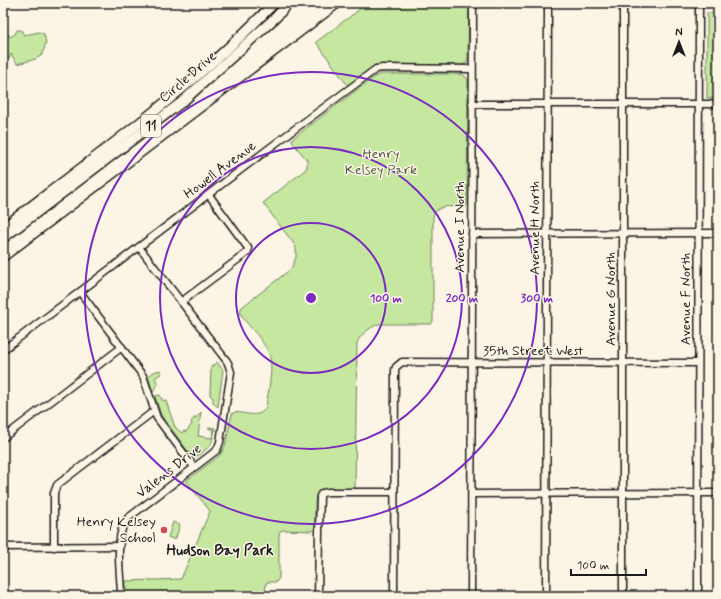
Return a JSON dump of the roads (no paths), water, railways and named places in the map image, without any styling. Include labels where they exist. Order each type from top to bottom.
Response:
[{"type":"highway","name":"Circle Drive","points":[[3,228],[157,109],[232,45],[274,3]]},
{"type":"highway","name":"Circle Drive","points":[[3,238],[182,102],[276,17],[289,3]]},
{"type":"street","name":"Avenue I North","points":[[471,596],[473,3]]},
{"type":"street","name":"Avenue H North","points":[[546,596],[546,103],[548,3]]},
{"type":"street","name":"Avenue G North","points":[[623,3],[623,596]]},
{"type":"street","name":"Avenue F North","points":[[698,596],[698,232],[700,3]]},
{"type":"street","name":"Howell Avenue","points":[[3,350],[376,69],[472,69]]},
{"type":"street","points":[[472,104],[718,104]]},
{"type":"street","points":[[182,302],[248,252],[248,248],[209,194]]},
{"type":"street","points":[[472,234],[718,233]]},
{"type":"street","name":"Valens Drive","points":[[121,596],[120,546],[122,528],[128,518],[217,450],[219,446],[230,372],[228,363],[139,247]]},
{"type":"street","points":[[80,292],[143,376],[157,418],[194,467]]},
{"type":"street","points":[[3,438],[122,347]]},
{"type":"street","name":"35th Street West","points":[[394,492],[395,370],[396,367],[402,362],[547,364],[698,363]]},
{"type":"street","points":[[54,547],[54,493],[57,485],[154,411]]},
{"type":"street","points":[[318,596],[320,496],[322,493],[329,492],[394,492],[394,596]]},
{"type":"street","points":[[472,494],[718,493]]},
{"type":"street","points":[[3,547],[120,546]]},
{"type":"railway","points":[[3,263],[346,3]]},
{"type":"place","name":"Henry Kelsey School","points":[[164,530]]},
{"type":"district","name":"Hudson Bay Park","points":[[220,551]]},
{"type":"park label","name":"Henry Kelsey Park","points":[[381,162]]}]
